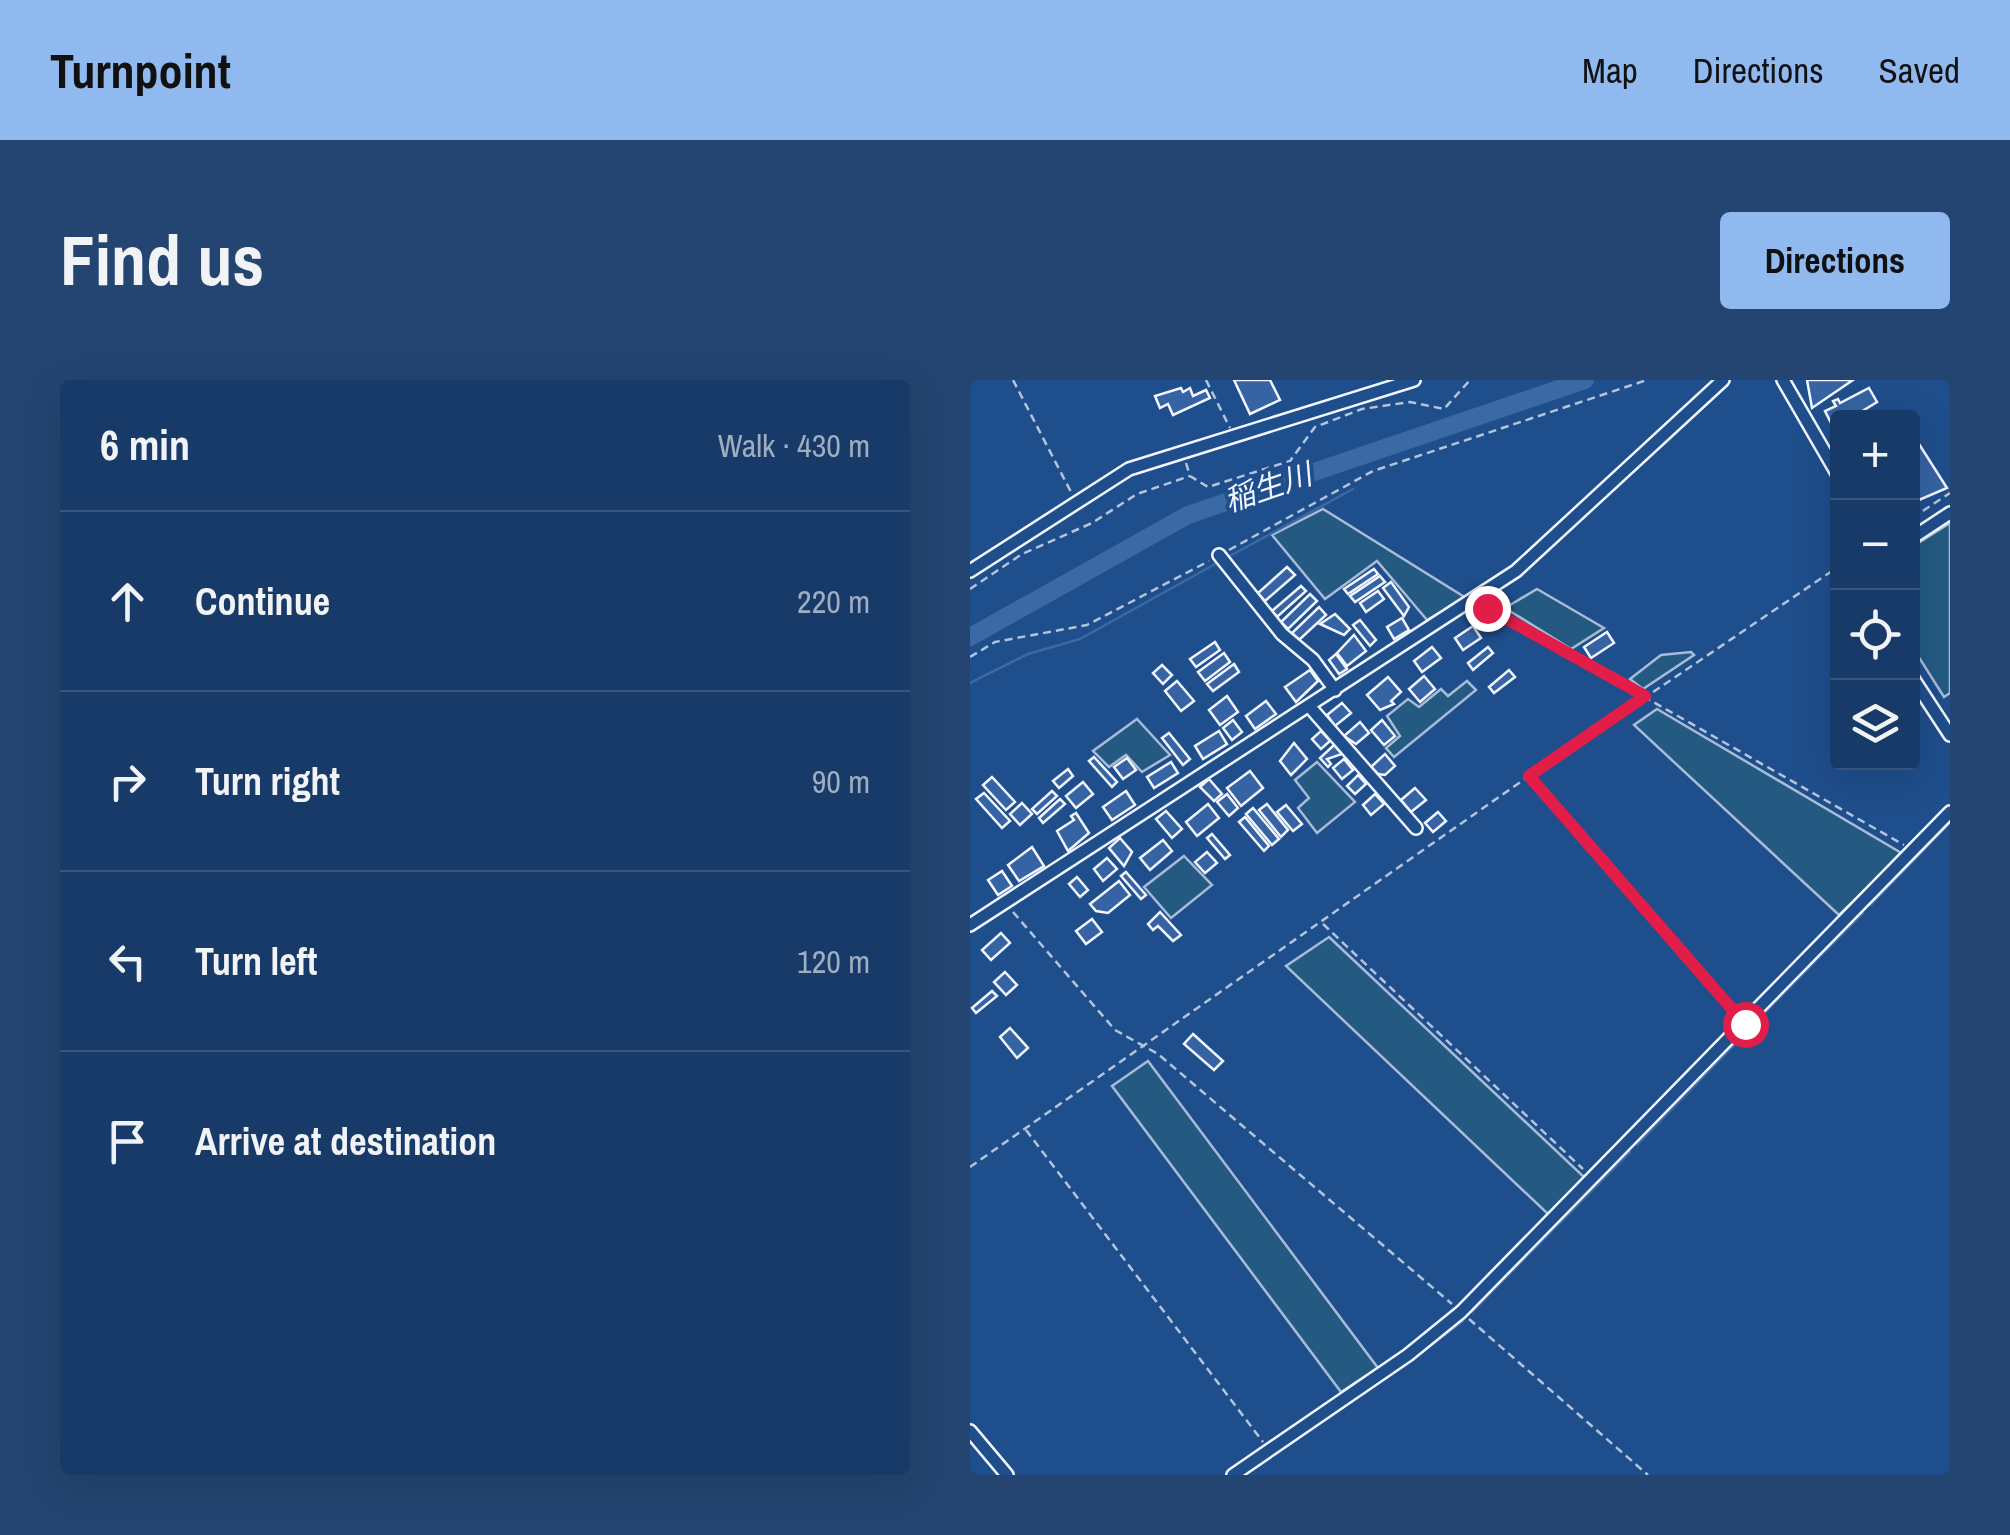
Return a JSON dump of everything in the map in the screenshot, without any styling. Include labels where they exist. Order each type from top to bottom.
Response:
[{"type":"street","points":[[970,571],[1130,469],[1414,380]]},
{"type":"street","points":[[970,925],[1516,570],[1724,380]]},
{"type":"street","points":[[1783,380],[1830,462]]},
{"type":"street","points":[[1920,533],[1950,513]]},
{"type":"street","points":[[1219,555],[1282,634],[1312,660],[1335,690]]},
{"type":"street","points":[[1914,680],[1950,735]]},
{"type":"street","points":[[1310,706],[1416,828]]},
{"type":"street","points":[[1232,1475],[1408,1355],[1461,1312],[1950,812]]},
{"type":"street","points":[[970,1432],[1007,1475]]},
{"type":"path","points":[[1014,380],[1076,502]]},
{"type":"path","points":[[1206,380],[1234,436]]},
{"type":"path","points":[[970,588],[1022,554],[1092,523],[1137,494],[1193,480],[1208,487],[1290,461],[1315,427],[1362,409],[1418,403],[1444,409],[1470,380]]},
{"type":"path","points":[[970,657],[996,642],[1087,625],[1374,471],[1647,380]]},
{"type":"path","points":[[1184,452],[1193,480]]},
{"type":"path","points":[[1920,513],[1950,494]]},
{"type":"path","points":[[970,1167],[1529,776],[1830,571]]},
{"type":"path","points":[[1474,600],[1914,850]]},
{"type":"path","points":[[1529,776],[1745,1024]]},
{"type":"path","points":[[1005,903],[1115,1030],[1158,1054],[1648,1475]]},
{"type":"path","points":[[1322,924],[1594,1180]]},
{"type":"path","points":[[1025,1129],[1269,1450]]},
{"type":"shaded area","points":[[1323,509],[1466,598],[1427,620],[1377,561],[1325,599],[1272,535]]},
{"type":"shaded area","points":[[1950,523],[1950,693],[1944,697],[1920,659],[1920,542]]},
{"type":"shaded area","points":[[1537,589],[1604,628],[1571,649],[1505,608]]},
{"type":"shaded area","points":[[1661,655],[1694,655],[1643,689],[1630,679]]},
{"type":"shaded area","points":[[1467,681],[1476,690],[1394,757],[1386,748],[1400,736],[1387,716],[1408,699],[1419,707],[1441,689],[1448,696]]},
{"type":"shaded area","points":[[1657,709],[1903,854],[1839,915],[1634,725]]},
{"type":"shaded area","points":[[1137,719],[1170,755],[1142,772],[1126,755],[1109,767],[1093,751]]},
{"type":"shaded area","points":[[1317,762],[1355,802],[1317,833],[1298,808],[1309,798],[1295,780]]},
{"type":"shaded area","points":[[1184,856],[1212,885],[1171,918],[1144,887]]},
{"type":"shaded area","points":[[1329,937],[1585,1178],[1548,1214],[1286,966]]},
{"type":"shaded area","points":[[1148,1061],[1378,1368],[1341,1392],[1112,1086]]},
{"type":"building","points":[[1234,380],[1270,380],[1280,400],[1250,414]]},
{"type":"building","points":[[1807,380],[1853,380],[1812,408]]},
{"type":"building","points":[[1181,388],[1183,392],[1190,388],[1193,396],[1206,390],[1210,398],[1173,415],[1168,404],[1160,408],[1155,396]]},
{"type":"building","points":[[1869,388],[1877,402],[1864,410],[1830,410],[1830,421],[1825,411],[1836,406],[1833,401],[1838,399],[1840,403]]},
{"type":"building","points":[[1920,446],[1947,488],[1920,500]]},
{"type":"building","points":[[1287,567],[1295,575],[1265,601],[1258,593]]},
{"type":"building","points":[[1374,569],[1378,574],[1348,594],[1344,589]]},
{"type":"building","points":[[1380,576],[1385,582],[1355,602],[1350,596]]},
{"type":"building","points":[[1391,582],[1409,607],[1404,616],[1383,588]]},
{"type":"building","points":[[1301,586],[1306,591],[1277,617],[1272,611]]},
{"type":"building","points":[[1378,591],[1384,599],[1366,612],[1360,603]]},
{"type":"building","points":[[1310,594],[1317,601],[1288,629],[1281,622]]},
{"type":"building","points":[[1319,607],[1326,615],[1299,640],[1292,633]]},
{"type":"building","points":[[1335,614],[1350,629],[1344,635],[1320,624]]},
{"type":"building","points":[[1402,618],[1409,630],[1394,639],[1387,627]]},
{"type":"building","points":[[1360,620],[1376,640],[1370,646],[1353,625]]},
{"type":"building","points":[[1473,626],[1481,638],[1463,650],[1455,638]]},
{"type":"building","points":[[1607,632],[1614,643],[1591,658],[1584,647]]},
{"type":"building","points":[[1354,635],[1366,651],[1347,666],[1337,653]]},
{"type":"building","points":[[1215,642],[1220,650],[1196,667],[1190,659]]},
{"type":"building","points":[[1432,647],[1441,658],[1422,672],[1414,661]]},
{"type":"building","points":[[1488,647],[1493,653],[1473,670],[1468,663]]},
{"type":"building","points":[[1224,653],[1230,662],[1205,681],[1198,672]]},
{"type":"building","points":[[1336,654],[1347,669],[1339,674],[1329,660]]},
{"type":"building","points":[[1234,664],[1239,672],[1213,691],[1207,684]]},
{"type":"building","points":[[1162,665],[1172,675],[1163,684],[1153,673]]},
{"type":"building","points":[[1310,670],[1318,681],[1296,702],[1285,687]]},
{"type":"building","points":[[1509,670],[1515,677],[1494,693],[1489,687]]},
{"type":"building","points":[[1424,676],[1435,689],[1420,702],[1409,689]]},
{"type":"building","points":[[1388,677],[1401,692],[1391,701],[1394,704],[1380,710],[1367,695]]},
{"type":"building","points":[[1177,681],[1194,701],[1181,711],[1165,691]]},
{"type":"building","points":[[1227,696],[1238,712],[1220,725],[1209,710]]},
{"type":"building","points":[[1266,701],[1276,714],[1255,729],[1246,716]]},
{"type":"building","points":[[1342,703],[1351,713],[1335,726],[1327,715]]},
{"type":"building","points":[[1233,720],[1242,732],[1232,740],[1223,728]]},
{"type":"building","points":[[1382,720],[1395,736],[1384,745],[1371,730]]},
{"type":"building","points":[[1360,722],[1369,733],[1356,744],[1344,736]]},
{"type":"building","points":[[1219,731],[1227,744],[1203,759],[1195,746]]},
{"type":"building","points":[[1321,731],[1330,741],[1321,749],[1312,739]]},
{"type":"building","points":[[1169,733],[1190,759],[1183,765],[1162,738]]},
{"type":"building","points":[[1294,743],[1307,759],[1291,775],[1280,761]]},
{"type":"building","points":[[1334,745],[1342,754],[1327,759],[1331,764],[1328,767],[1320,758]]},
{"type":"building","points":[[1385,754],[1395,766],[1385,775],[1378,774],[1371,767]]},
{"type":"building","points":[[1094,757],[1117,782],[1112,787],[1089,761]]},
{"type":"building","points":[[1127,758],[1136,770],[1123,779],[1114,767]]},
{"type":"building","points":[[1344,759],[1353,770],[1342,779],[1333,768]]},
{"type":"building","points":[[1171,762],[1178,773],[1154,788],[1147,777]]},
{"type":"building","points":[[1068,769],[1073,776],[1059,788],[1053,781]]},
{"type":"building","points":[[1250,771],[1263,788],[1241,806],[1227,788]]},
{"type":"building","points":[[1358,775],[1366,784],[1355,794],[1347,786]]},
{"type":"building","points":[[992,777],[1015,802],[1006,810],[983,785]]},
{"type":"building","points":[[1209,779],[1222,794],[1214,801],[1200,787]]},
{"type":"building","points":[[1083,782],[1093,794],[1076,808],[1066,796]]},
{"type":"building","points":[[1415,788],[1426,800],[1411,812],[1401,800]]},
{"type":"building","points":[[1052,791],[1057,796],[1037,814],[1032,809]]},
{"type":"building","points":[[1126,791],[1135,805],[1112,820],[1103,807]]},
{"type":"building","points":[[984,793],[1010,821],[1002,828],[976,799]]},
{"type":"building","points":[[1227,794],[1238,808],[1229,816],[1217,802]]},
{"type":"building","points":[[1375,794],[1384,804],[1371,815],[1363,805]]},
{"type":"building","points":[[1060,799],[1065,804],[1043,823],[1039,818]]},
{"type":"building","points":[[1022,803],[1032,814],[1020,825],[1010,814]]},
{"type":"building","points":[[1208,804],[1219,818],[1197,836],[1186,822]]},
{"type":"building","points":[[1267,804],[1288,830],[1281,837],[1259,810]]},
{"type":"building","points":[[1286,805],[1302,824],[1293,831],[1277,812]]},
{"type":"building","points":[[1253,808],[1279,839],[1272,845],[1246,814]]},
{"type":"building","points":[[1166,811],[1182,829],[1172,838],[1156,819]]},
{"type":"building","points":[[1438,812],[1446,821],[1433,832],[1425,823]]},
{"type":"building","points":[[1076,813],[1089,833],[1068,851],[1057,831],[1074,820],[1071,816]]},
{"type":"building","points":[[1245,817],[1269,846],[1264,851],[1239,822]]},
{"type":"building","points":[[1212,834],[1230,855],[1225,859],[1207,838]]},
{"type":"building","points":[[1120,838],[1132,852],[1124,866],[1109,848]]},
{"type":"building","points":[[1163,840],[1172,851],[1150,870],[1140,858]]},
{"type":"building","points":[[1032,847],[1044,866],[1019,881],[1008,865]]},
{"type":"building","points":[[1207,852],[1217,863],[1205,873],[1195,862]]},
{"type":"building","points":[[1107,858],[1117,869],[1103,881],[1094,869]]},
{"type":"building","points":[[1002,871],[1012,886],[998,895],[988,880]]},
{"type":"building","points":[[1126,872],[1146,895],[1141,899],[1121,876]]},
{"type":"building","points":[[1077,877],[1088,890],[1080,897],[1069,884]]},
{"type":"building","points":[[1119,881],[1130,895],[1108,913],[1096,911],[1090,904]]},
{"type":"building","points":[[1160,912],[1181,935],[1173,941],[1158,926],[1153,930],[1148,924]]},
{"type":"building","points":[[1092,919],[1102,932],[1086,944],[1076,931]]},
{"type":"building","points":[[1001,933],[1010,943],[991,960],[982,950]]},
{"type":"building","points":[[1005,972],[1017,985],[1006,995],[994,982]]},
{"type":"building","points":[[992,991],[997,996],[976,1013],[972,1008]]},
{"type":"building","points":[[1010,1028],[1028,1048],[1017,1058],[1000,1037]]},
{"type":"building","points":[[1193,1034],[1223,1061],[1214,1070],[1184,1044]]},
{"type":"waterway","name":"稲生川","points":[[970,637],[1188,515],[1585,380]]},
{"type":"waterway","points":[[1228,557],[1353,489]]},
{"type":"waterway","points":[[970,683],[1028,654],[1080,639],[1217,563]]},
{"type":"waterway","points":[[1871,905],[1950,823]]},
{"type":"waterway","points":[[1752,1026],[1863,913]]},
{"type":"waterway","points":[[1637,1145],[1746,1033]]},
{"type":"waterway","points":[[1472,1312],[1630,1152]]},
{"type":"waterway","points":[[1413,1359],[1463,1321]]},
{"type":"waterway","points":[[1278,1452],[1404,1365]]},
{"type":"waterway","points":[[1245,1475],[1270,1458]]},
{"type":"route","points":[[1487,608],[1645,696],[1529,776],[1745,1024]]}]
